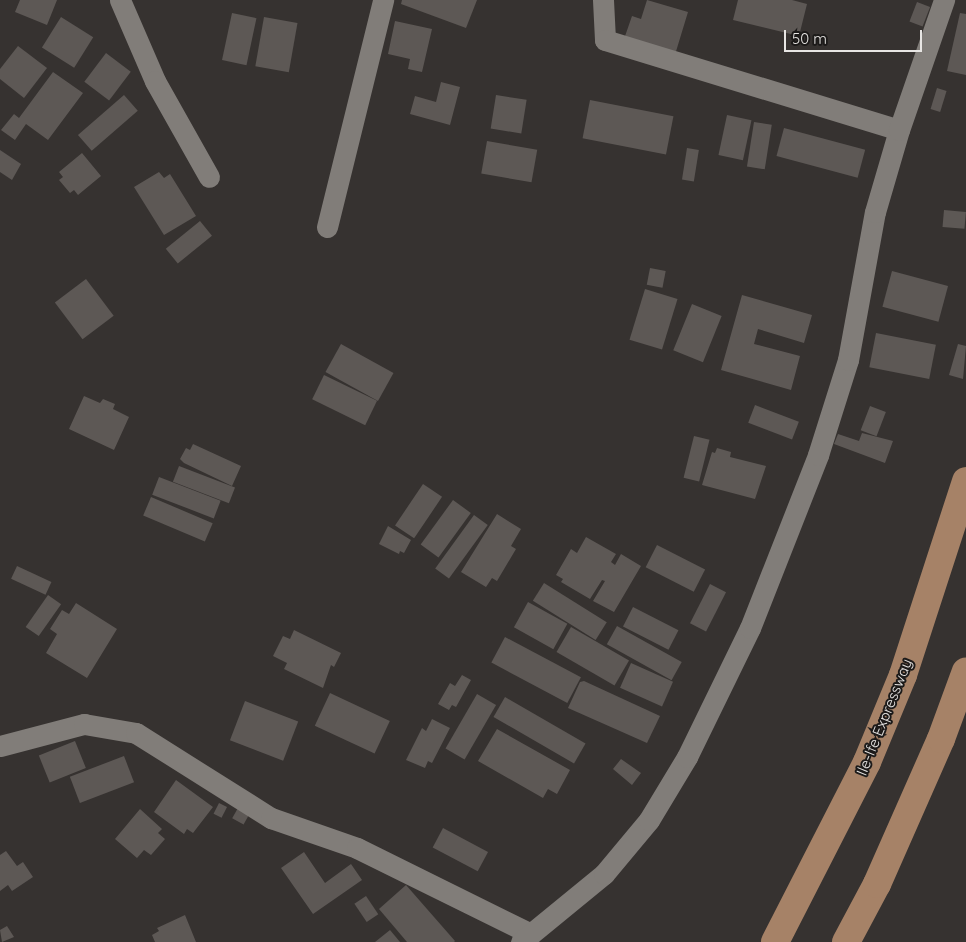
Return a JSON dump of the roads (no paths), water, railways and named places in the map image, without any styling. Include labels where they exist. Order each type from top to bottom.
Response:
[{"type":"main road","name":"Ile-Ife Expressway","points":[[775,942],[871,753],[903,675],[966,481]]},
{"type":"main road","points":[[846,942],[877,884],[933,758],[966,671]]},
{"type":"street","points":[[120,0],[155,81],[209,177]]},
{"type":"street","points":[[327,227],[383,0]]},
{"type":"street","points":[[602,0],[605,40],[899,130]]},
{"type":"street","points":[[0,746],[84,724],[136,733],[271,818],[357,848],[526,938],[604,874],[649,820],[687,757],[750,628],[818,455],[848,360],[875,212],[899,130],[944,0]]}]
